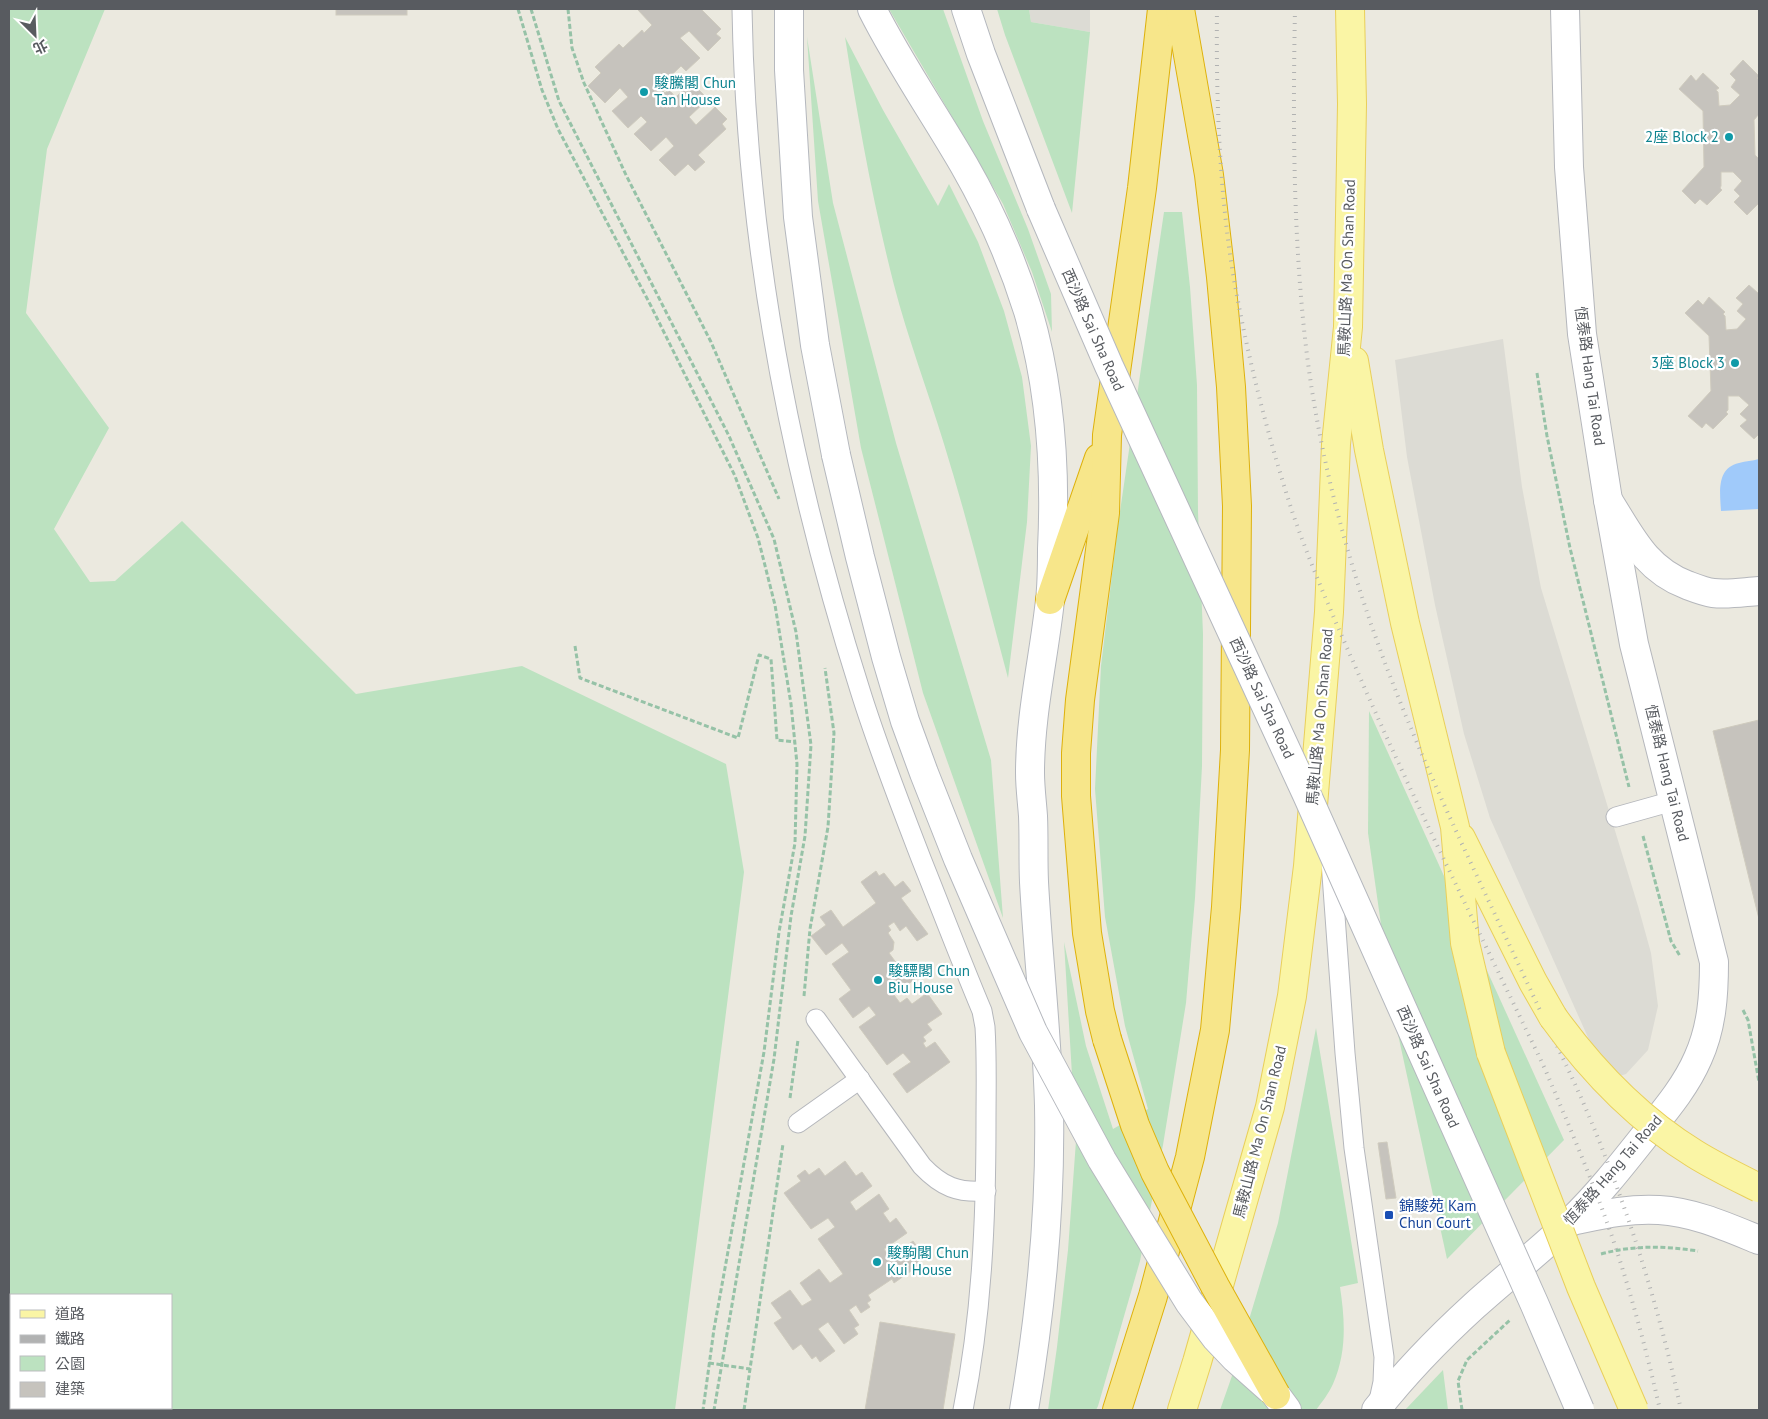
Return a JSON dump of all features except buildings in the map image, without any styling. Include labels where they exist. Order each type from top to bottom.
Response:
[{"type":"highway","points":[[1162,9],[1142,188],[1107,436],[1105,513],[1081,692],[1076,753],[1076,796],[1081,870],[1087,933],[1100,1011],[1107,1039],[1136,1125],[1155,1172],[1193,1245],[1281,1402]]},
{"type":"highway","points":[[1117,1410],[1153,1296],[1190,1157],[1215,1030],[1226,906],[1235,750],[1237,506],[1231,387],[1209,176],[1180,9]]},
{"type":"highway","points":[[1050,600],[1107,436]]},
{"type":"main road","points":[[789,9],[789,70],[798,218],[815,345],[836,455],[860,557],[905,721],[958,859],[1033,1032],[1106,1167],[1189,1302],[1220,1343],[1281,1402]]},
{"type":"main road","points":[[872,9],[904,67],[964,164],[1008,252],[1028,312],[1049,406],[1054,497],[1050,600],[1032,730],[1030,772],[1034,881],[1049,1107],[1047,1190],[1043,1273],[1035,1345],[1024,1410]]},
{"type":"main road","name":"西沙路 Sai Sha Road","points":[[966,9],[981,54],[1041,209],[1113,374],[1307,795],[1534,1302],[1580,1410]]},
{"type":"main road","name":"馬鞍山路 Ma On Shan Road","points":[[1182,1410],[1270,1107],[1292,996],[1308,866],[1319,713],[1329,612],[1336,444],[1348,327],[1352,104],[1350,9]]},
{"type":"main road","name":"恆泰路 Hang Tai Road","points":[[1377,1409],[1412,1368],[1450,1329],[1571,1221],[1620,1166],[1679,1093],[1698,1058],[1710,1024],[1714,987],[1714,962],[1634,644],[1608,500],[1582,334],[1569,167],[1565,9]]},
{"type":"main road","points":[[1348,327],[1368,450],[1405,623],[1455,827],[1465,943],[1491,1053],[1581,1287],[1634,1410]]},
{"type":"main road","points":[[1608,500],[1636,546],[1648,561],[1677,582],[1713,593],[1759,591]]},
{"type":"main road","points":[[1455,827],[1533,982],[1553,1017],[1574,1045],[1628,1103],[1663,1132],[1695,1154],[1759,1188]]},
{"type":"main road","points":[[1571,1221],[1615,1212],[1659,1210],[1679,1212],[1759,1240]]},
{"type":"lane","points":[[742,9],[748,126],[758,222],[771,318],[808,506],[832,600],[860,692],[892,783],[982,1011],[985,1027],[986,1191],[983,1257],[977,1323],[963,1410]]},
{"type":"lane","points":[[1319,713],[1354,1148],[1384,1357],[1383,1382],[1377,1409]]},
{"type":"lane","points":[[1616,817],[1673,800]]},
{"type":"lane","points":[[816,1019],[922,1166],[932,1177],[945,1185],[959,1190],[986,1191]]},
{"type":"lane","points":[[793,1115],[860,1079]]},
{"type":"path","points":[[518,9],[542,90],[558,129],[651,306],[738,485],[758,538],[775,605],[791,704],[797,764],[795,843],[779,932],[764,1052],[714,1329],[703,1410]]},
{"type":"path","points":[[531,9],[559,101],[729,436],[774,539],[796,632],[811,745],[805,836],[791,916],[774,1059],[714,1410]]},
{"type":"path","points":[[568,9],[572,48],[584,83],[626,174],[711,342],[782,505]]},
{"type":"path","points":[[1537,374],[1547,436],[1570,548],[1630,789]]},
{"type":"path","points":[[575,646],[580,678],[738,738],[759,655],[770,659],[778,740],[795,742]]},
{"type":"path","points":[[804,1001],[810,928],[829,818],[834,733],[824,667]]},
{"type":"path","points":[[1643,833],[1672,941],[1682,959]]},
{"type":"path","points":[[1741,1006],[1748,1020],[1759,1082]]},
{"type":"path","points":[[793,1115],[798,1040]]},
{"type":"path","points":[[744,1410],[784,1136]]},
{"type":"path","points":[[710,1363],[750,1369]]},
{"type":"shaded area","points":[[1029,9],[1090,9],[1090,32],[1031,22]]},
{"type":"shaded area","points":[[1503,339],[1522,487],[1541,588],[1651,953],[1658,1006],[1648,1050],[1626,1074],[1607,1080],[1490,818],[1464,734],[1435,605],[1407,457],[1395,360]]},
{"type":"green space","points":[[9,9],[105,9],[47,149],[26,313],[109,428],[54,529],[90,582],[115,581],[182,521],[356,694],[522,666],[726,764],[744,872],[675,1410],[9,1410]]},
{"type":"green space","points":[[889,9],[943,9],[983,121],[1028,229],[1051,294],[1052,332],[1032,272],[1003,204]]},
{"type":"green space","points":[[997,9],[1029,9],[1031,22],[1090,32],[1072,213],[1005,35]]},
{"type":"green space","points":[[807,37],[833,203],[896,443],[991,760],[1003,918],[923,693],[861,448],[818,201]]},
{"type":"green space","points":[[845,37],[883,110],[938,206],[949,184],[978,242],[1004,311],[1022,377],[1031,446],[1027,522],[1008,678],[953,473],[894,285],[866,161]]},
{"type":"green space","points":[[1164,212],[1182,212],[1197,385],[1198,512],[1203,634],[1202,766],[1195,898],[1186,1003],[1163,1145],[1140,1261],[1098,1406],[1096,1410],[1048,1410],[1068,1250],[1076,1141],[1064,942],[1086,1046],[1113,1129],[1148,1109],[1125,1026],[1105,917],[1095,789],[1101,666],[1118,525]]},
{"type":"green space","points":[[1369,711],[1564,1140],[1447,1259],[1394,1016],[1368,833]]},
{"type":"green space","points":[[1316,1028],[1358,1283],[1340,1287],[1344,1336],[1338,1372],[1316,1410],[1220,1410],[1278,1223]]},
{"type":"green space","points":[[1443,1370],[1448,1410],[1405,1410]]},
{"type":"water","points":[[1759,459],[1759,509],[1721,511],[1720,489],[1726,470],[1739,463]]},
{"type":"railway","points":[[1217,9],[1219,139],[1224,204],[1232,268],[1258,392],[1293,514],[1322,591],[1377,717],[1545,1069],[1575,1141],[1604,1214],[1621,1264],[1660,1410]]},
{"type":"railway","points":[[1295,9],[1294,86],[1297,242],[1303,319],[1308,363],[1323,450],[1344,537],[1370,621],[1403,709],[1462,843],[1575,1083],[1619,1192],[1654,1300],[1681,1410]]},
{"type":"place","name":"駿騰閣 Chun Tan House","points":[[644,92]]},
{"type":"place","name":"2座 Block 2","points":[[1729,137]]},
{"type":"place","name":"3座 Block 3","points":[[1735,363]]},
{"type":"place","name":"駿驃閣 Chun Biu House","points":[[878,980]]},
{"type":"place","name":"錦駿苑 Kam Chun Court","points":[[1389,1215]]},
{"type":"place","name":"駿駒閣 Chun Kui House","points":[[877,1262]]}]
